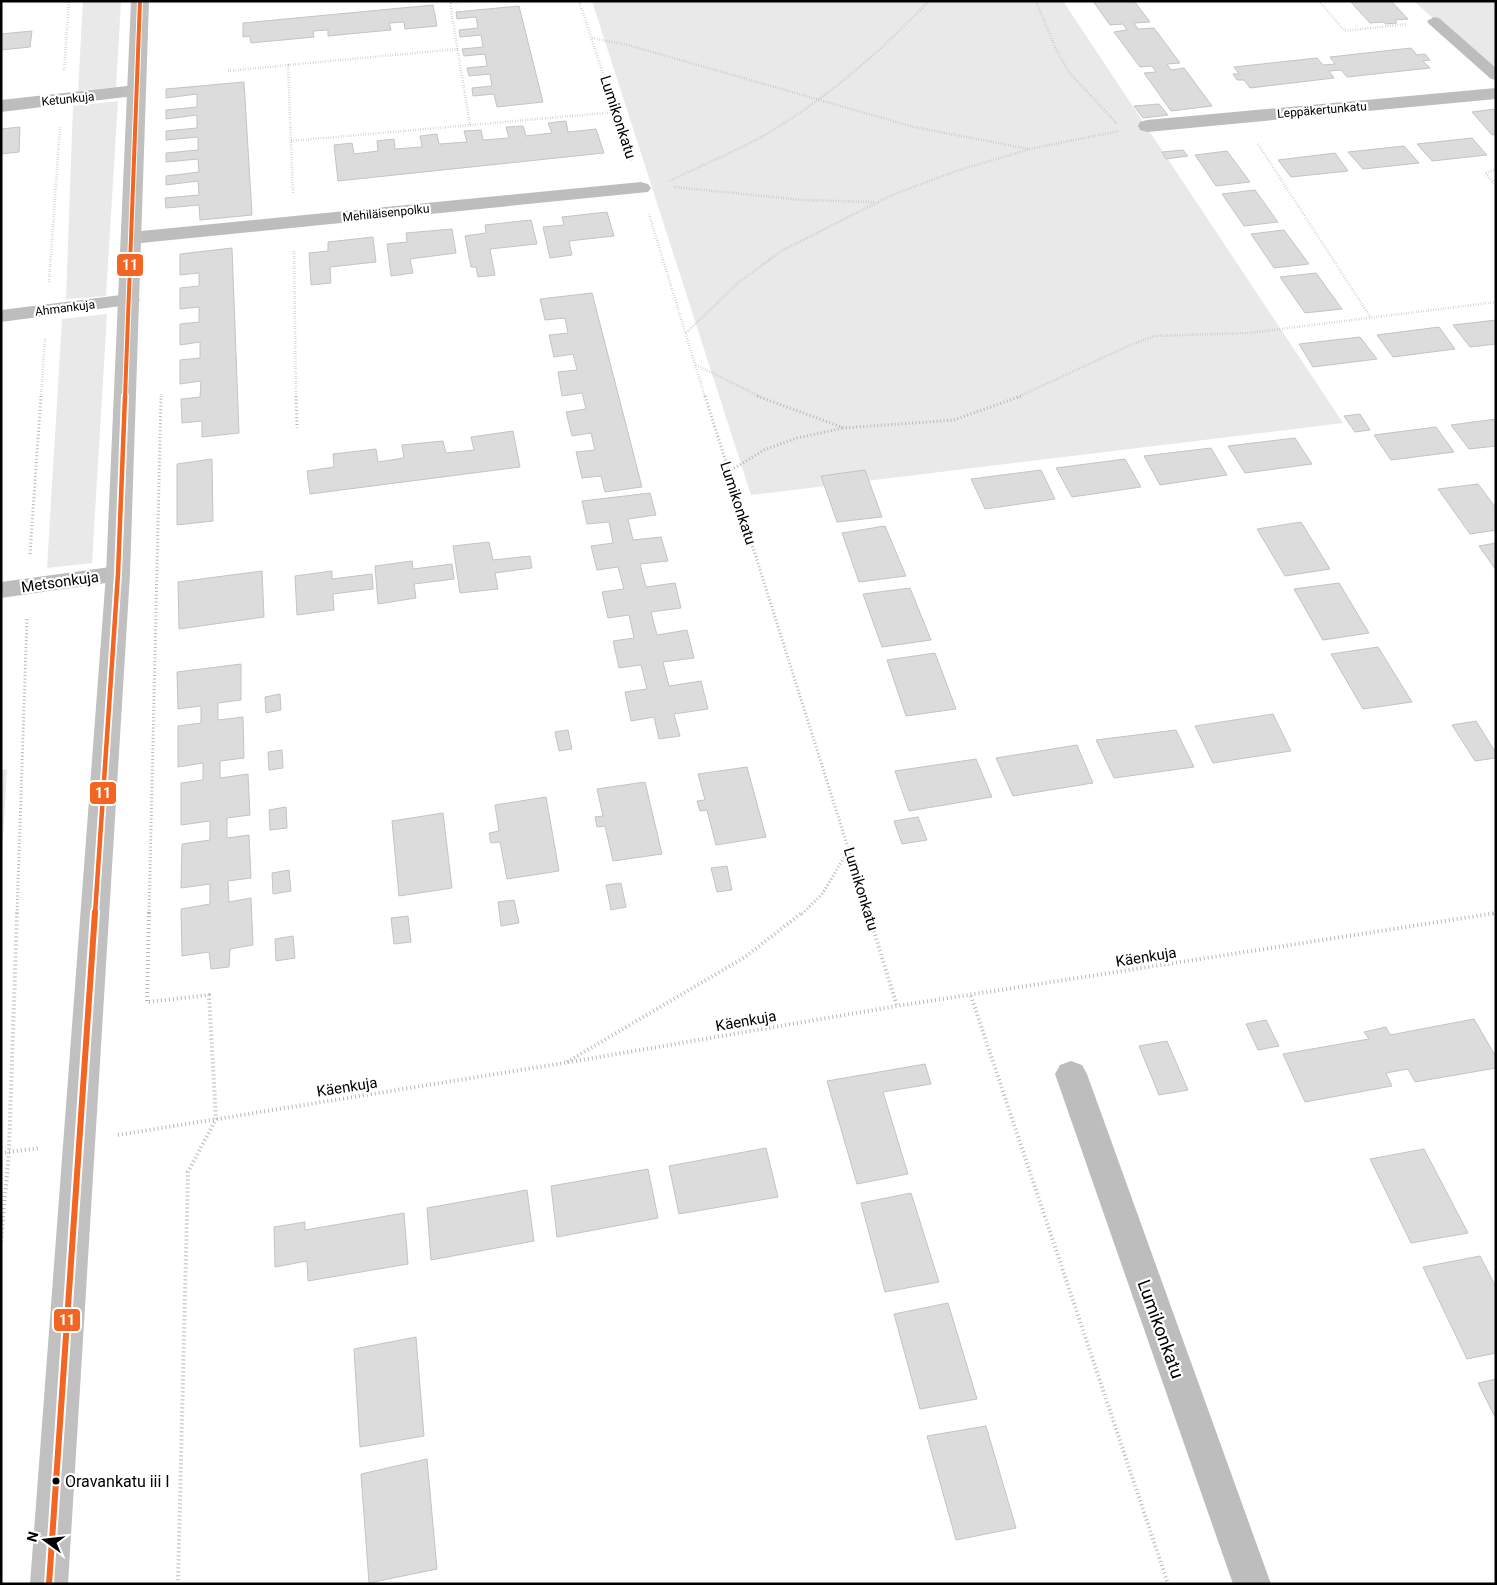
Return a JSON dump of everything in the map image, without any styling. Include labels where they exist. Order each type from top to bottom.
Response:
[{"type":"street","points":[[49,1584],[118,574],[140,1]]},
{"type":"street","name":"Ketunkuja","points":[[1,106],[136,92]]},
{"type":"street","name":"Leppäkertunkatu","points":[[1147,126],[1494,95]]},
{"type":"street","name":"Mehiläisenpolku","points":[[131,238],[641,188]]},
{"type":"street","name":"Ahmankuja","points":[[1,316],[130,300]]},
{"type":"street","name":"Metsonkuja","points":[[1,590],[118,574]]},
{"type":"street","name":"Lumikonkatu","points":[[1071,1074],[1252,1584]]},
{"type":"lane","points":[[1434,21],[1496,76]]},
{"type":"path","points":[[470,125],[450,3],[472,1]]},
{"type":"path","name":"Lumikonkatu","points":[[579,1],[641,188],[728,472],[849,849],[897,1006]]},
{"type":"path","points":[[661,186],[763,136],[816,100],[874,54],[928,1]]},
{"type":"path","points":[[686,333],[738,283],[781,251],[877,202],[956,170],[1030,149],[1121,130],[1102,107],[1076,82],[1063,62],[1036,1]]},
{"type":"path","points":[[1319,1],[1345,30],[1434,21]]},
{"type":"path","points":[[592,38],[628,45],[914,127],[1030,149]]},
{"type":"path","points":[[288,66],[458,49]]},
{"type":"path","points":[[291,141],[616,112]]},
{"type":"path","points":[[1241,118],[1371,318]]},
{"type":"path","points":[[1496,169],[1485,173],[1496,185]]},
{"type":"path","points":[[641,188],[661,186],[802,200],[877,202]]},
{"type":"path","points":[[728,472],[764,450],[797,438],[844,428],[954,420],[1026,394],[1128,346],[1154,336],[1248,333],[1496,302]]},
{"type":"path","points":[[695,365],[752,394],[844,428]]},
{"type":"path","points":[[161,384],[162,444],[147,1002],[209,996],[216,1119],[188,1172],[178,1584]]},
{"type":"path","points":[[1,1241],[9,1152],[28,586]]},
{"type":"path","points":[[564,1063],[745,957],[794,921],[823,893],[849,849]]},
{"type":"path","name":"Käenkuja","points":[[1,1154],[564,1063],[897,1006],[1496,913]]},
{"type":"path","points":[[971,996],[1168,1584]]},
{"type":"shaded area","points":[[83,1],[121,1],[116,87],[78,91]]},
{"type":"shaded area","points":[[592,1],[1063,1],[1343,423],[751,495]]},
{"type":"shaded area","points":[[1414,1],[1496,1],[1496,76]]},
{"type":"shaded area","points":[[118,101],[106,296],[66,299],[73,106]]},
{"type":"shaded area","points":[[107,314],[92,563],[47,568],[62,319]]},
{"type":"shaded area","points":[[7,769],[1,874],[1,770]]},
{"type":"building","points":[[1093,1],[1134,1],[1150,22],[1134,23],[1138,29],[1154,28],[1180,63],[1167,64],[1171,70],[1184,68],[1212,106],[1171,111],[1144,73],[1156,72],[1152,66],[1140,67],[1114,32],[1127,30],[1123,24],[1110,25]]},
{"type":"building","points":[[1350,1],[1391,1],[1408,19],[1395,20],[1397,23],[1370,23]]},
{"type":"building","points":[[433,5],[437,26],[405,29],[404,22],[389,23],[391,30],[328,36],[328,30],[313,31],[314,37],[251,43],[250,36],[243,37],[243,23]]},
{"type":"building","points":[[519,6],[543,102],[497,107],[494,94],[473,96],[472,88],[492,86],[490,74],[469,76],[467,68],[487,66],[485,54],[464,56],[462,49],[483,47],[481,35],[460,37],[459,30],[478,28],[476,17],[457,19],[456,12]]},
{"type":"building","points":[[32,31],[30,47],[1,50],[1,34]]},
{"type":"building","points":[[1411,48],[1417,55],[1425,54],[1430,60],[1423,61],[1430,68],[1347,77],[1341,70],[1329,71],[1334,78],[1250,88],[1244,80],[1237,80],[1233,74],[1239,74],[1234,67],[1317,58],[1323,65],[1335,64],[1330,57]]},
{"type":"building","points":[[244,82],[252,215],[200,220],[199,205],[166,208],[165,198],[199,195],[198,181],[166,185],[166,176],[199,172],[198,159],[166,162],[166,153],[198,150],[198,137],[166,140],[166,131],[197,128],[197,115],[166,119],[166,110],[197,107],[197,94],[166,98],[166,89]]},
{"type":"building","points":[[1159,104],[1168,115],[1143,118],[1134,106]]},
{"type":"building","points":[[1495,109],[1496,134],[1492,135],[1472,112]]},
{"type":"building","points":[[566,121],[568,132],[596,129],[604,153],[338,181],[334,145],[352,143],[354,154],[378,151],[377,141],[394,139],[395,149],[422,147],[420,136],[437,134],[439,144],[467,142],[464,131],[481,130],[483,140],[509,138],[506,127],[523,126],[526,136],[552,133],[548,123]]},
{"type":"building","points":[[20,127],[19,152],[1,154],[1,129]]},
{"type":"building","points":[[1472,138],[1487,155],[1432,161],[1417,144]]},
{"type":"building","points":[[1404,146],[1419,163],[1363,169],[1348,152]]},
{"type":"building","points":[[1183,150],[1188,156],[1166,159],[1162,152]]},
{"type":"building","points":[[1227,151],[1250,182],[1216,186],[1195,155]]},
{"type":"building","points":[[1335,153],[1348,171],[1291,177],[1278,160]]},
{"type":"building","points":[[1255,190],[1278,222],[1244,226],[1222,194]]},
{"type":"building","points":[[607,212],[614,236],[569,241],[572,255],[550,258],[543,227],[564,225],[562,217]]},
{"type":"building","points":[[531,220],[537,244],[490,249],[495,275],[478,277],[476,267],[471,267],[465,236],[486,233],[485,225]]},
{"type":"building","points":[[452,229],[456,253],[410,259],[413,273],[391,276],[387,244],[407,242],[406,233]]},
{"type":"building","points":[[1284,230],[1309,264],[1274,268],[1251,234]]},
{"type":"building","points":[[373,237],[376,262],[330,267],[331,283],[311,285],[309,253],[328,251],[328,242]]},
{"type":"building","points":[[232,248],[239,433],[202,437],[202,421],[182,423],[181,399],[200,397],[201,381],[180,384],[180,360],[200,358],[200,342],[180,345],[180,324],[199,322],[199,307],[180,309],[180,288],[199,286],[199,273],[180,275],[180,254]]},
{"type":"building","points":[[1316,273],[1342,309],[1305,313],[1280,277]]},
{"type":"building","points":[[592,293],[642,487],[605,492],[601,476],[582,478],[576,452],[595,450],[591,433],[572,436],[566,412],[586,409],[582,393],[562,396],[558,372],[577,370],[573,354],[554,357],[549,335],[568,333],[565,318],[545,320],[540,299]]},
{"type":"building","points":[[1496,320],[1496,344],[1470,347],[1453,325]]},
{"type":"building","points":[[1439,327],[1455,349],[1393,357],[1377,335]]},
{"type":"building","points":[[1360,337],[1377,359],[1313,367],[1299,344]]},
{"type":"building","points":[[1360,414],[1370,430],[1355,432],[1344,416]]},
{"type":"building","points":[[1496,419],[1496,446],[1469,449],[1451,425]]},
{"type":"building","points":[[1436,427],[1454,452],[1391,460],[1374,435]]},
{"type":"building","points":[[513,431],[520,467],[310,494],[307,471],[334,467],[333,454],[376,449],[378,462],[404,458],[402,445],[443,441],[446,453],[474,450],[471,437]]},
{"type":"building","points":[[1295,438],[1312,464],[1245,473],[1228,446]]},
{"type":"building","points":[[1211,448],[1227,475],[1160,485],[1144,456]]},
{"type":"building","points":[[212,459],[213,521],[177,525],[177,464]]},
{"type":"building","points":[[1125,459],[1141,487],[1072,497],[1056,468]]},
{"type":"building","points":[[865,470],[882,517],[837,522],[821,476]]},
{"type":"building","points":[[1041,470],[1055,499],[985,509],[971,479]]},
{"type":"building","points":[[1478,484],[1496,508],[1496,530],[1470,534],[1438,489]]},
{"type":"building","points":[[650,493],[656,515],[628,519],[633,540],[661,537],[668,561],[640,564],[646,587],[675,583],[681,608],[651,612],[657,635],[687,630],[694,658],[663,662],[669,686],[701,681],[708,709],[674,714],[680,736],[659,739],[654,717],[631,721],[625,692],[647,689],[641,665],[619,668],[613,641],[634,638],[629,615],[608,618],[602,592],[624,589],[618,567],[597,570],[591,546],[613,543],[609,522],[587,524],[582,501]]},
{"type":"building","points":[[1301,522],[1330,569],[1285,576],[1257,529]]},
{"type":"building","points":[[885,526],[906,576],[859,582],[842,533]]},
{"type":"building","points":[[489,542],[493,560],[530,556],[532,568],[495,573],[498,589],[460,593],[453,546]]},
{"type":"building","points":[[1496,543],[1496,570],[1479,546]]},
{"type":"building","points":[[412,561],[413,569],[452,564],[454,579],[414,584],[416,598],[378,604],[375,566]]},
{"type":"building","points":[[262,571],[264,617],[179,629],[178,582]]},
{"type":"building","points":[[332,571],[332,579],[372,574],[373,589],[333,594],[334,610],[297,615],[295,576]]},
{"type":"building","points":[[1339,583],[1369,633],[1323,640],[1294,589]]},
{"type":"building","points":[[910,588],[931,640],[882,647],[863,594]]},
{"type":"building","points":[[1378,647],[1412,702],[1363,709],[1331,654]]},
{"type":"building","points":[[935,653],[956,709],[906,716],[887,660]]},
{"type":"building","points":[[241,664],[241,700],[218,703],[218,720],[243,717],[244,758],[220,761],[220,778],[248,774],[250,815],[227,818],[227,838],[249,835],[251,878],[228,881],[229,902],[251,898],[253,945],[230,949],[229,967],[211,969],[209,952],[182,956],[181,909],[210,904],[210,884],[181,888],[182,844],[210,840],[210,821],[181,825],[181,783],[203,780],[203,763],[178,767],[178,726],[201,723],[201,706],[178,709],[177,672]]},
{"type":"building","points":[[280,694],[281,710],[266,713],[265,697]]},
{"type":"building","points":[[1273,714],[1291,751],[1213,763],[1195,726]]},
{"type":"building","points":[[1476,721],[1496,753],[1496,758],[1475,761],[1452,725]]},
{"type":"building","points":[[568,730],[572,749],[559,751],[555,732]]},
{"type":"building","points":[[1176,730],[1194,767],[1114,778],[1096,740]]},
{"type":"building","points":[[1077,745],[1093,783],[1013,796],[996,758]]},
{"type":"building","points":[[282,750],[283,768],[269,770],[268,752]]},
{"type":"building","points":[[976,759],[992,797],[909,811],[895,771]]},
{"type":"building","points":[[747,767],[766,837],[716,845],[707,810],[700,811],[697,801],[705,800],[698,774]]},
{"type":"building","points":[[645,782],[662,854],[613,861],[605,826],[597,827],[595,817],[603,816],[597,789]]},
{"type":"building","points":[[546,797],[559,871],[507,879],[500,842],[491,843],[489,833],[499,831],[495,805]]},
{"type":"building","points":[[286,807],[287,828],[270,830],[269,810]]},
{"type":"building","points":[[443,813],[452,888],[399,896],[392,821]]},
{"type":"building","points":[[918,817],[927,840],[902,844],[894,821]]},
{"type":"building","points":[[727,866],[732,890],[717,892],[711,868]]},
{"type":"building","points":[[289,870],[291,891],[273,894],[272,873]]},
{"type":"building","points":[[621,883],[626,907],[611,910],[606,885]]},
{"type":"building","points":[[514,900],[519,923],[501,926],[498,902]]},
{"type":"building","points":[[408,916],[411,942],[394,944],[391,918]]},
{"type":"building","points":[[293,936],[295,958],[276,961],[275,939]]},
{"type":"building","points":[[1474,1019],[1496,1057],[1496,1068],[1415,1082],[1408,1069],[1386,1073],[1392,1086],[1305,1102],[1283,1054],[1369,1039],[1364,1032],[1386,1027],[1390,1035]]},
{"type":"building","points":[[1266,1020],[1279,1046],[1258,1050],[1246,1024]]},
{"type":"building","points":[[1167,1041],[1188,1090],[1159,1095],[1139,1046]]},
{"type":"building","points":[[925,1064],[931,1084],[883,1092],[908,1174],[857,1184],[827,1081]]},
{"type":"building","points":[[766,1148],[778,1197],[679,1214],[669,1166]]},
{"type":"building","points":[[1424,1149],[1468,1233],[1411,1243],[1370,1159]]},
{"type":"building","points":[[648,1169],[658,1218],[557,1237],[551,1186]]},
{"type":"building","points":[[527,1190],[534,1241],[431,1260],[427,1208]]},
{"type":"building","points":[[911,1193],[939,1282],[885,1292],[861,1203]]},
{"type":"building","points":[[404,1213],[408,1264],[308,1281],[307,1261],[275,1267],[274,1227],[305,1222],[305,1230]]},
{"type":"building","points":[[1480,1256],[1496,1287],[1496,1353],[1467,1359],[1423,1267]]},
{"type":"building","points":[[948,1303],[977,1399],[920,1409],[894,1314]]},
{"type":"building","points":[[416,1337],[424,1436],[360,1447],[354,1349]]},
{"type":"building","points":[[1496,1379],[1496,1419],[1478,1383]]},
{"type":"building","points":[[986,1426],[1016,1528],[956,1540],[927,1436]]},
{"type":"building","points":[[427,1459],[437,1569],[369,1583],[361,1474]]},
{"type":"transit line","name":"11","points":[[49,1584],[118,574],[140,1]]},
{"type":"place","name":"Oravankatu iii I","points":[[56,1481]]}]
